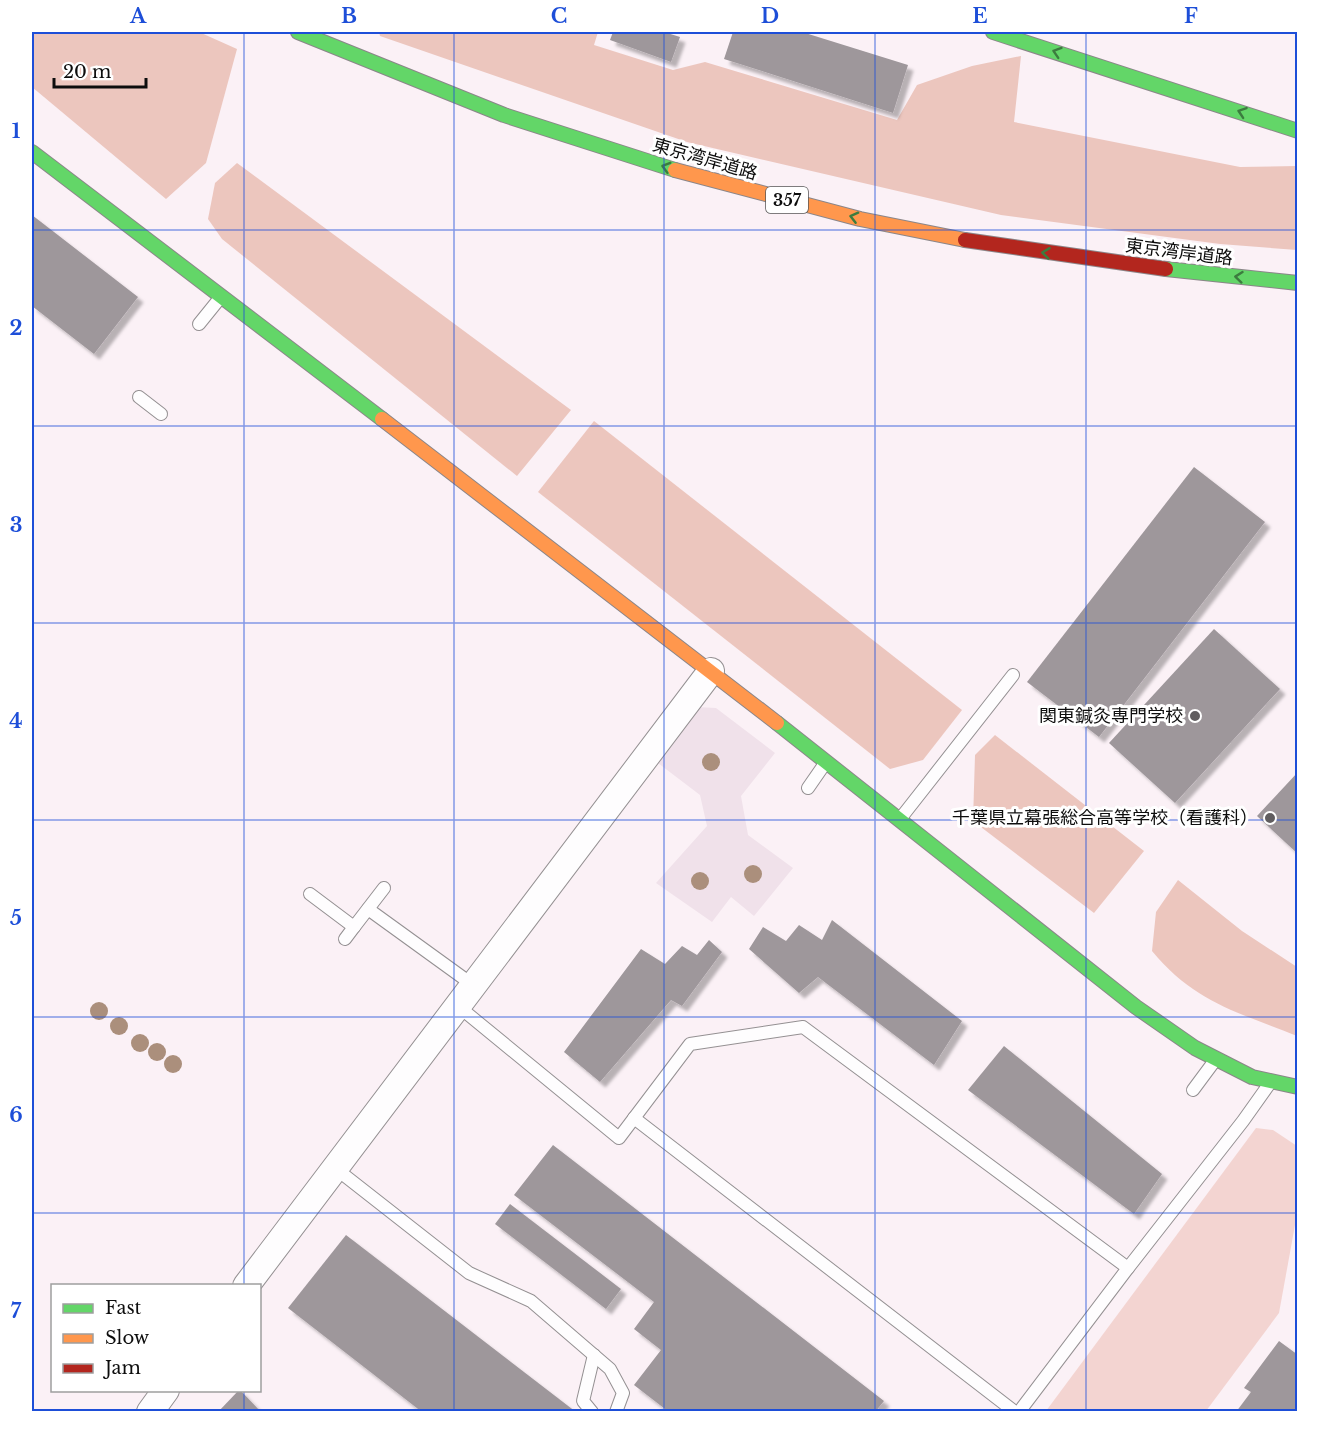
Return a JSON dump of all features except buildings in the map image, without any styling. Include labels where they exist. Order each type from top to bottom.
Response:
[{"type":"main road","name":"東京湾岸道路","points":[[298,32],[399,76],[575,140],[736,187],[861,219],[1030,251],[1298,283]]},
{"type":"main road","points":[[993,32],[1298,131]]},
{"type":"main road","points":[[1086,47],[1125,73]]},
{"type":"main road","points":[[32,152],[711,671],[1136,1007],[1195,1048],[1252,1077],[1298,1087]]},
{"type":"street","points":[[247,1284],[711,671]]},
{"type":"street","points":[[150,1412],[165,1392]]},
{"type":"lane","points":[[199,324],[221,297]]},
{"type":"lane","points":[[139,397],[161,414]]},
{"type":"lane","points":[[900,820],[1013,675]]},
{"type":"lane","points":[[808,788],[826,762]]},
{"type":"lane","points":[[345,939],[384,888]]},
{"type":"lane","points":[[310,894],[354,927]]},
{"type":"lane","points":[[368,909],[473,985]]},
{"type":"lane","points":[[458,1006],[620,1138],[690,1044],[803,1027],[1128,1268]]},
{"type":"lane","points":[[1193,1090],[1216,1058]]},
{"type":"lane","points":[[634,1118],[1017,1412],[1243,1121],[1271,1081]]},
{"type":"lane","points":[[335,1167],[469,1273],[531,1301],[594,1355],[610,1370],[623,1393],[616,1412]]},
{"type":"lane","points":[[592,1412],[583,1401],[594,1355]]},
{"type":"shaded area","points":[[32,32],[199,32],[237,49],[206,163],[166,199],[32,87]]},
{"type":"shaded area","points":[[379,32],[598,32],[594,45],[673,70],[705,62],[897,120],[917,85],[972,66],[1021,56],[1014,122],[1240,167],[1297,166],[1297,250],[1220,244],[1001,215],[687,142],[380,36]]},
{"type":"shaded area","points":[[237,163],[571,410],[517,476],[222,239],[208,219],[215,183]]},
{"type":"shaded area","points":[[594,421],[962,710],[923,760],[890,769],[538,492]]},
{"type":"shaded area","points":[[696,707],[716,708],[775,753],[741,796],[748,835],[793,868],[754,916],[731,897],[712,922],[656,883],[707,826],[700,795],[654,760]]},
{"type":"shaded area","points":[[995,735],[1144,851],[1094,913],[973,821],[975,755]]},
{"type":"shaded area","points":[[1178,880],[1242,931],[1297,967],[1297,1036],[1218,1004],[1184,983],[1152,951],[1156,912]]},
{"type":"shaded area","points":[[1256,1128],[1273,1130],[1297,1146],[1297,1214],[1279,1313],[1206,1411],[1046,1411]]},
{"type":"traffic: fast","points":[[298,32],[504,115],[675,170]]},
{"type":"traffic: fast","points":[[993,32],[1298,131]]},
{"type":"traffic: fast","points":[[32,152],[382,419]]},
{"type":"traffic: fast","points":[[1166,269],[1298,283]]},
{"type":"traffic: fast","points":[[777,723],[1136,1007],[1195,1048],[1252,1077],[1298,1087]]},
{"type":"traffic: slow","points":[[675,170],[860,219],[965,240]]},
{"type":"traffic: slow","points":[[382,419],[777,723]]},
{"type":"traffic: jam","points":[[965,240],[1166,269]]},
{"type":"place","name":"関東鍼灸専門学校","points":[[1195,716]]},
{"type":"place","name":"千葉県立幕張総合高等学校（看護科）","points":[[1270,818]]}]
